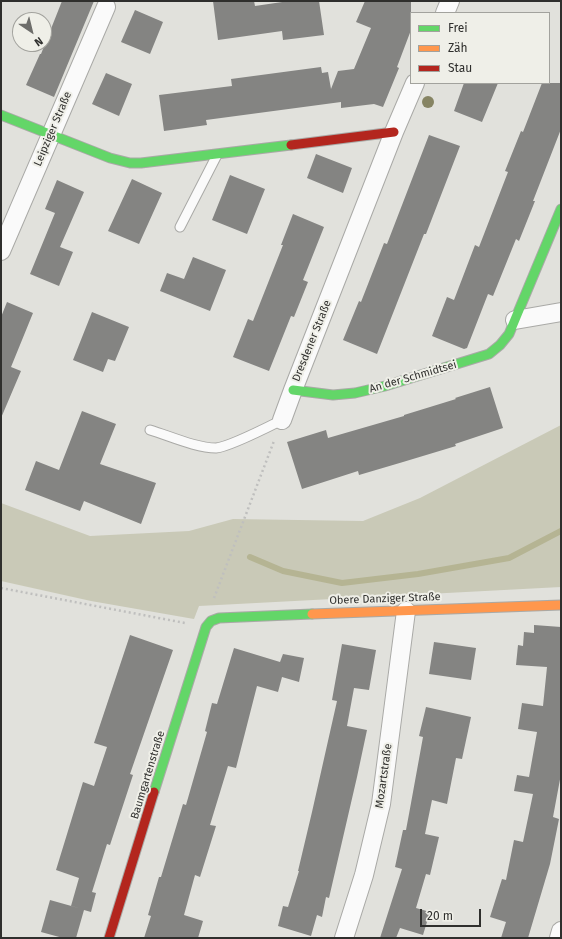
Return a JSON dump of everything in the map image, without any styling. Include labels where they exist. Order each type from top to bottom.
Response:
[{"type":"street","points":[[445,12],[450,1]]},
{"type":"street","name":"Leipziger Straße","points":[[1,251],[106,7]]},
{"type":"street","name":"Dresdener Straße","points":[[282,420],[394,132],[415,84]]},
{"type":"street","points":[[1,116],[5,116],[110,158],[130,163],[217,154],[394,132]]},
{"type":"street","name":"An der Schmidtsei","points":[[293,390],[333,395],[355,393],[386,386],[489,354],[500,345],[509,334],[561,209]]},
{"type":"street","points":[[514,320],[561,312]]},
{"type":"street","name":"Obere Danziger Straße","points":[[209,624],[219,618],[561,605]]},
{"type":"street","name":"Mozartstraße","points":[[344,938],[364,875],[381,804],[406,611]]},
{"type":"street","name":"Baumgartenstraße","points":[[109,938],[209,624]]},
{"type":"street","points":[[559,938],[561,931]]},
{"type":"lane","points":[[180,227],[217,154]]},
{"type":"lane","points":[[150,430],[201,446],[218,448],[282,420]]},
{"type":"path","points":[[1,588],[209,624],[214,595],[282,420]]},
{"type":"green space","points":[[561,425],[561,587],[199,606],[194,619],[91,601],[1,581],[1,503],[90,536],[189,531],[233,519],[363,521],[420,498]]},
{"type":"building","points":[[62,1],[94,1],[54,97],[26,85],[40,54],[42,52],[52,52],[52,26]]},
{"type":"building","points":[[213,1],[254,1],[255,6],[289,1],[319,1],[324,35],[283,40],[282,31],[218,40]]},
{"type":"building","points":[[365,1],[411,1],[410,33],[397,67],[399,68],[383,107],[374,104],[341,108],[341,102],[206,120],[207,125],[164,131],[159,95],[232,86],[231,79],[321,67],[322,73],[328,72],[331,89],[338,71],[354,69],[371,28],[356,22]]},
{"type":"building","points":[[135,10],[163,22],[150,54],[121,42]]},
{"type":"building","points":[[106,73],[132,84],[119,116],[92,104]]},
{"type":"building","points":[[561,83],[561,129],[533,201],[535,201],[519,241],[516,239],[493,296],[488,294],[467,348],[464,349],[432,336],[447,297],[454,300],[475,245],[479,247],[508,172],[505,171],[521,131],[523,132],[542,84]]},
{"type":"building","points":[[464,84],[498,84],[482,122],[454,111]]},
{"type":"building","points":[[429,135],[460,146],[377,354],[343,340],[359,301],[361,302],[384,243],[387,244]]},
{"type":"building","points":[[316,154],[352,168],[343,193],[307,178]]},
{"type":"building","points":[[230,175],[265,189],[247,234],[212,220]]},
{"type":"building","points":[[132,179],[162,193],[139,244],[108,231]]},
{"type":"building","points":[[57,180],[84,192],[60,247],[73,252],[59,286],[30,274],[55,213],[45,209]]},
{"type":"building","points":[[293,214],[324,227],[303,280],[308,282],[294,317],[291,316],[269,371],[233,357],[248,319],[253,321],[283,245],[281,245]]},
{"type":"building","points":[[193,257],[226,270],[210,311],[160,291],[167,273],[184,279]]},
{"type":"building","points":[[7,302],[33,313],[11,367],[21,371],[1,418],[1,317]]},
{"type":"building","points":[[92,312],[129,327],[115,361],[108,359],[103,372],[73,360]]},
{"type":"building","points":[[490,387],[503,428],[455,444],[456,446],[359,475],[358,471],[302,489],[287,442],[326,430],[328,438],[404,416]]},
{"type":"building","points":[[82,411],[116,424],[100,464],[156,483],[141,524],[84,501],[80,511],[25,490],[36,461],[59,470]]},
{"type":"building","points":[[534,625],[561,627],[561,774],[553,817],[559,819],[550,864],[528,938],[501,938],[506,922],[490,917],[502,879],[506,880],[514,840],[523,842],[533,794],[514,791],[517,775],[529,777],[537,732],[518,729],[522,703],[543,706],[547,667],[516,665],[518,645],[523,646],[524,632],[534,633]]},
{"type":"building","points":[[130,635],[173,650],[130,774],[133,775],[110,845],[107,844],[92,892],[96,893],[91,912],[84,910],[76,938],[63,938],[41,932],[50,900],[71,906],[79,878],[56,870],[83,782],[94,786],[107,747],[94,743]]},
{"type":"building","points":[[434,642],[476,648],[471,680],[429,674]]},
{"type":"building","points":[[342,644],[376,650],[369,690],[354,688],[347,726],[367,730],[329,898],[326,897],[322,917],[317,915],[311,936],[278,926],[283,906],[288,907],[299,871],[337,701],[332,700]]},
{"type":"building","points":[[234,648],[280,662],[283,654],[304,658],[299,682],[282,677],[278,692],[257,686],[236,768],[228,766],[210,825],[216,826],[200,877],[195,875],[184,915],[203,921],[198,938],[144,938],[151,916],[148,915],[159,877],[161,877],[183,804],[186,805],[207,732],[205,731],[212,703],[217,704]]},
{"type":"building","points":[[426,707],[471,717],[462,759],[456,758],[447,804],[432,800],[425,834],[439,837],[430,875],[426,874],[416,908],[430,912],[423,935],[400,928],[396,938],[380,938],[402,869],[395,867],[403,830],[406,830],[423,737],[419,736]]},
{"type":"waterway","points":[[250,557],[283,571],[342,583],[418,574],[509,558],[561,531]]},
{"type":"traffic: fast","points":[[1,115],[110,158],[130,163],[141,163],[291,145]]},
{"type":"traffic: fast","points":[[293,390],[333,395],[355,393],[385,386],[489,354],[500,345],[509,334],[561,209]]},
{"type":"traffic: fast","points":[[154,792],[206,627],[211,621],[219,618],[312,614]]},
{"type":"traffic: slow","points":[[312,614],[561,605]]},
{"type":"traffic: jam","points":[[291,145],[394,132]]},
{"type":"traffic: jam","points":[[109,938],[154,792]]}]
